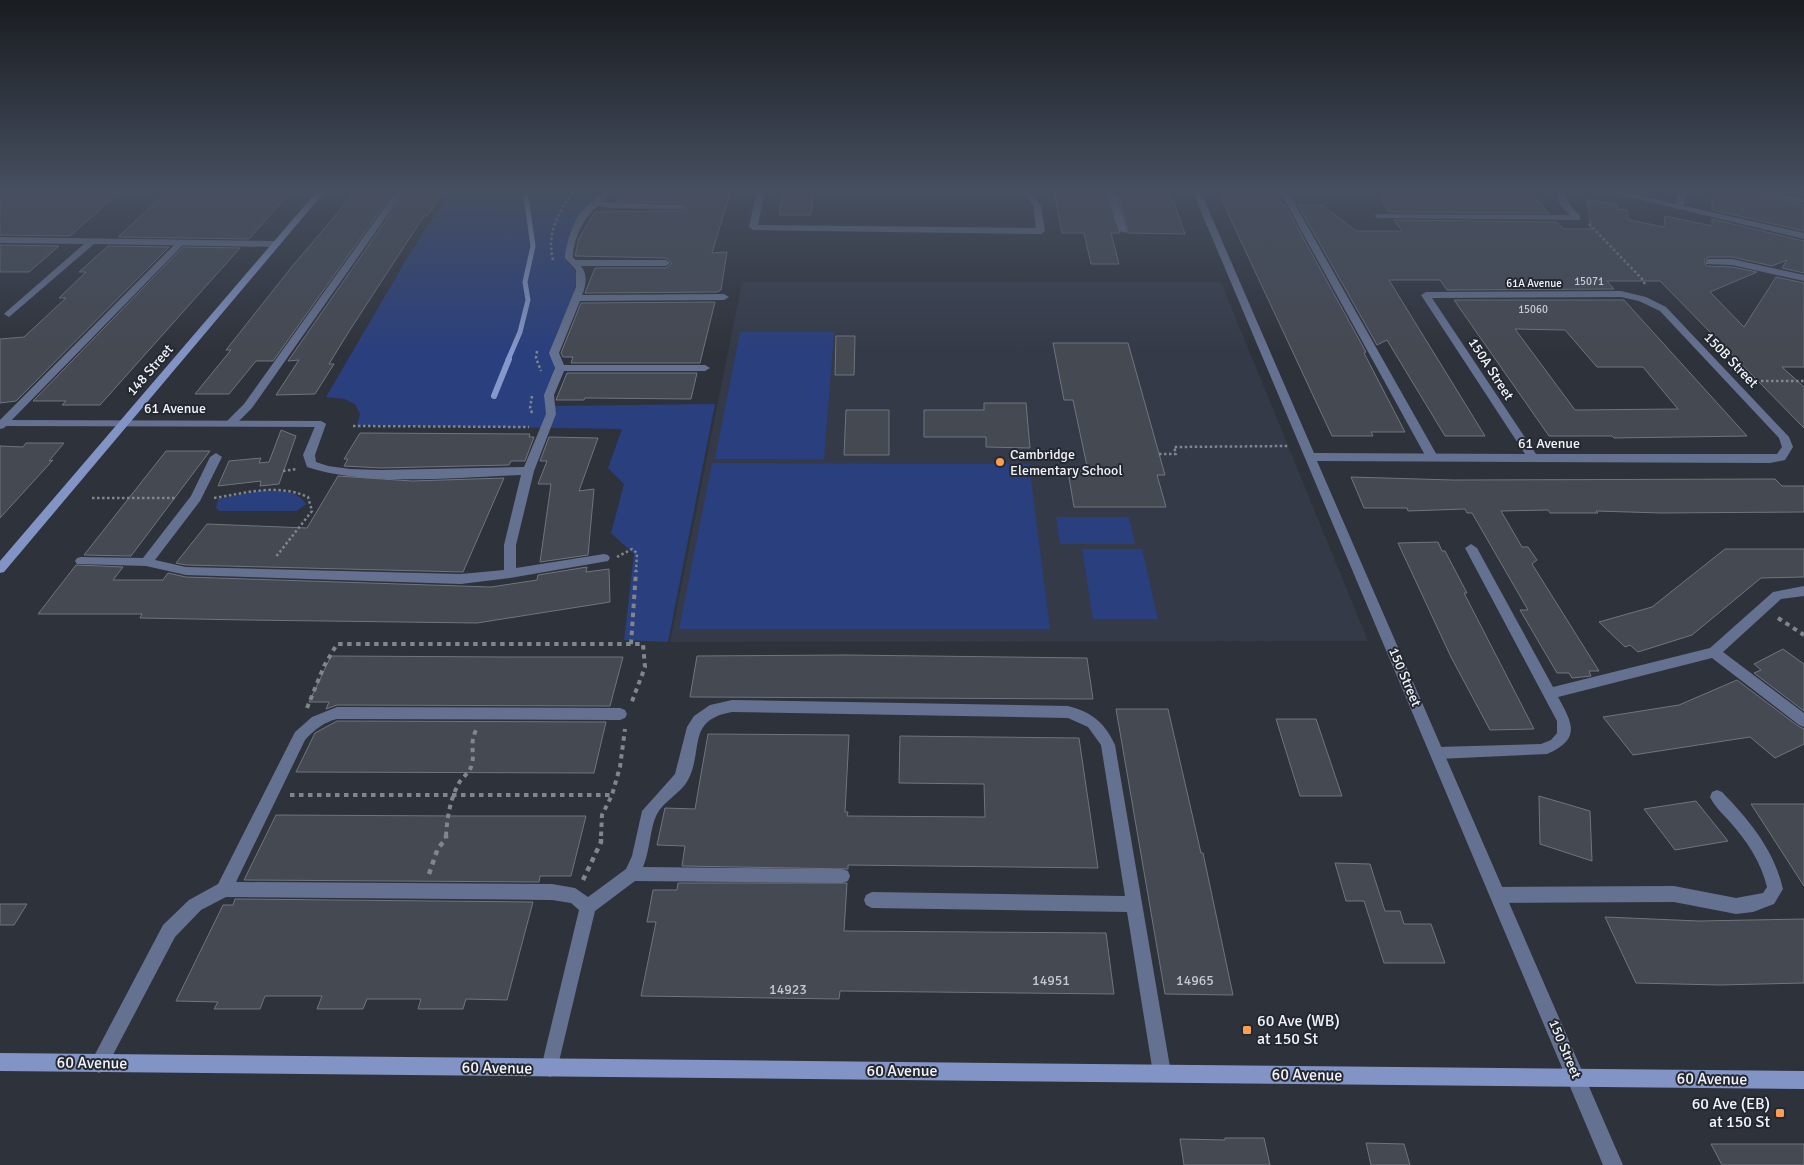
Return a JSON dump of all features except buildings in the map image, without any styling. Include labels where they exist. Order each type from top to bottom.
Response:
[{"type":"street","points":[[9,314],[88,244]]},
{"type":"street","points":[[1,424],[180,244]]},
{"type":"street","name":"148 Street","points":[[0,569],[277,244]]},
{"type":"street","points":[[230,424],[248,406],[362,244]]},
{"type":"street","points":[[510,574],[510,545],[528,471],[540,436],[547,426],[551,414],[549,395],[560,368],[554,353],[578,298],[581,277],[575,264],[569,258],[571,244]]},
{"type":"street","name":"150 Street","points":[[1219,244],[1613,1165]]},
{"type":"street","points":[[1313,244],[1432,458]]},
{"type":"street","points":[[1709,262],[1732,262],[1804,278]]},
{"type":"street","points":[[575,264],[666,263]]},
{"type":"street","name":"61A Avenue","points":[[1426,295],[1643,294]]},
{"type":"street","name":"150B Street","points":[[1643,294],[1663,309],[1784,437],[1788,447],[1786,452]]},
{"type":"street","name":"150A Street","points":[[1426,295],[1533,458]]},
{"type":"street","points":[[578,298],[724,297]]},
{"type":"street","points":[[560,368],[705,368]]},
{"type":"street","name":"61 Avenue","points":[[1,424],[321,424],[309,455],[311,464],[320,470],[421,473],[528,471]]},
{"type":"street","name":"61 Avenue","points":[[1310,457],[1770,458],[1781,457],[1786,452]]},
{"type":"street","points":[[146,562],[196,498],[216,458]]},
{"type":"street","points":[[1438,753],[1542,750],[1556,744],[1564,735],[1564,721],[1472,548]]},
{"type":"street","points":[[81,561],[146,562],[186,572],[461,579],[510,574],[604,558]]},
{"type":"street","points":[[1550,693],[1714,652],[1777,595],[1804,591]]},
{"type":"street","points":[[1714,652],[1804,721]]},
{"type":"street","points":[[550,1068],[588,907],[632,874],[640,856],[650,812],[682,777],[694,727],[715,709],[732,706],[1068,712],[1083,715],[1094,723],[1102,732],[1108,745],[1162,1073]]},
{"type":"street","points":[[224,889],[300,736],[310,724],[323,717],[337,713],[620,714]]},
{"type":"street","points":[[1498,895],[1674,894],[1736,906],[1753,904],[1768,899],[1775,889],[1773,872],[1741,822],[1717,797]]},
{"type":"street","points":[[632,874],[842,876]]},
{"type":"street","points":[[99,1064],[169,931],[195,905],[224,889],[552,892],[575,896],[588,907]]},
{"type":"street","points":[[872,900],[1134,904]]},
{"type":"street","name":"60 Avenue","points":[[0,1062],[1804,1080]]},
{"type":"path","points":[[549,244],[549,250],[557,266]]},
{"type":"path","points":[[1607,244],[1644,281],[1643,294]]},
{"type":"path","points":[[538,350],[536,358],[542,374],[540,378]]},
{"type":"path","points":[[1749,381],[1804,380]]},
{"type":"path","points":[[353,426],[527,427],[536,423],[530,408],[533,394]]},
{"type":"path","points":[[1159,454],[1176,454],[1174,447],[1282,446]]},
{"type":"path","points":[[196,498],[222,497],[270,488],[300,492],[308,497],[312,511],[264,573]]},
{"type":"path","points":[[92,498],[169,498]]},
{"type":"path","points":[[604,558],[618,557],[632,549],[637,553],[631,644]]},
{"type":"path","points":[[1775,616],[1804,635]]},
{"type":"path","points":[[423,890],[435,856],[446,839],[447,816],[459,783],[470,771],[473,762],[471,742],[482,713]]},
{"type":"path","points":[[271,795],[612,795]]},
{"type":"shaded area","points":[[416,244],[568,244],[566,260],[576,272],[576,282],[572,300],[553,346],[554,374],[545,406],[715,404],[668,642],[624,640],[634,554],[611,533],[624,484],[608,468],[622,429],[357,425],[360,414],[355,404],[344,399],[326,397]]},
{"type":"shaded area","name":"Cambridge Elementary School","points":[[742,282],[1221,282],[1368,641],[670,642]]},
{"type":"shaded area","points":[[740,332],[834,332],[824,459],[715,459]]},
{"type":"shaded area","points":[[712,463],[1029,464],[1050,629],[679,629]]},
{"type":"shaded area","points":[[264,490],[293,494],[302,499],[306,504],[297,511],[220,511],[216,508],[218,499]]},
{"type":"shaded area","points":[[1056,517],[1129,517],[1135,544],[1060,544]]},
{"type":"shaded area","points":[[1082,549],[1142,549],[1158,619],[1093,619]]},
{"type":"waterway","points":[[508,360],[520,332],[528,300],[525,282],[533,244]]},
{"type":"waterway","points":[[494,396],[509,359]]},
{"type":"place","name":"Cambridge Elementary School","points":[[1000,462]]},
{"type":"place","name":"60 Ave (WB) at 150 St","points":[[1247,1030]]},
{"type":"place","name":"60 Ave (EB) at 150 St","points":[[1780,1113]]}]
